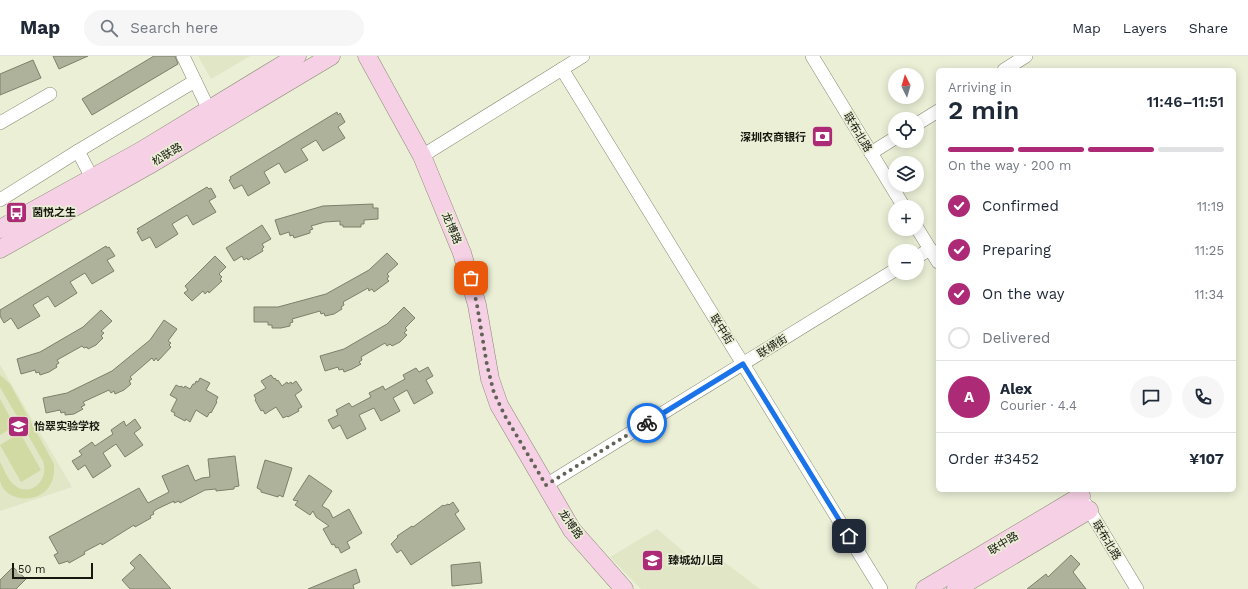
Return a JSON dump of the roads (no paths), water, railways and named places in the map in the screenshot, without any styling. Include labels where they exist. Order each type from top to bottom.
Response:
[{"type":"street","points":[[183,56],[209,110]]},
{"type":"street","name":"松联路","points":[[0,229],[141,151],[297,56]]},
{"type":"street","name":"松联路","points":[[0,249],[149,165],[331,56]]},
{"type":"street","name":"龙博路","points":[[367,56],[422,156],[468,270],[477,305],[487,365],[494,393],[505,416],[572,530],[624,589]]},
{"type":"street","points":[[422,156],[583,56]]},
{"type":"street","name":"联布北路","points":[[812,56],[900,200]]},
{"type":"street","points":[[1007,68],[1026,56]]},
{"type":"street","name":"联中街","points":[[562,69],[881,589]]},
{"type":"street","points":[[0,200],[195,81]]},
{"type":"street","points":[[0,123],[50,94]]},
{"type":"street","points":[[924,120],[936,112]]},
{"type":"street","points":[[871,152],[888,142]]},
{"type":"street","points":[[78,151],[92,178]]},
{"type":"street","points":[[922,236],[936,259]]},
{"type":"street","points":[[924,253],[930,249]]},
{"type":"street","name":"联横街","points":[[546,485],[888,274]]},
{"type":"street","name":"联布北路","points":[[1082,499],[1138,589]]},
{"type":"street","name":"联中路","points":[[925,589],[1082,499]]},
{"type":"street","name":"联中路","points":[[956,589],[1082,499]]},
{"type":"place","name":"深圳农商银行","points":[[822,137]]},
{"type":"place","name":"茵悦之生","points":[[17,212]]},
{"type":"place","name":"怡翠实验学校","points":[[18,426]]},
{"type":"place","name":"臻城幼儿园","points":[[653,560]]}]
